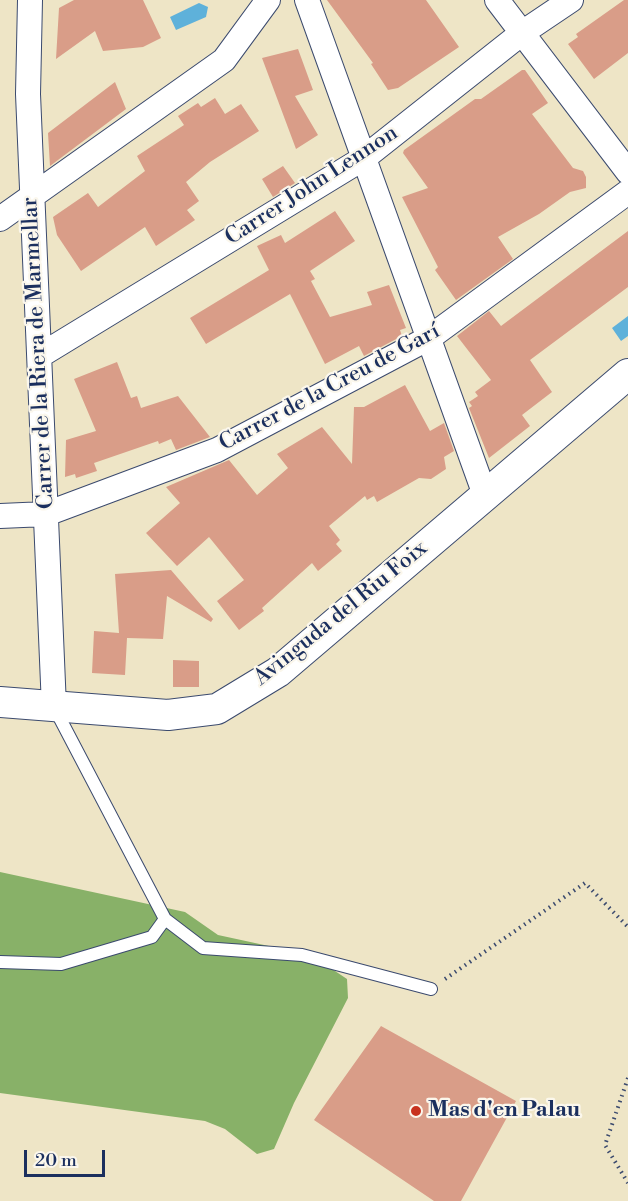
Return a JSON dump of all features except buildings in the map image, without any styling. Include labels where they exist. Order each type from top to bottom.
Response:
[{"type":"street","name":"Carrer de la Riera de Marmellar","points":[[30,0],[28,94],[41,355],[54,706]]},
{"type":"street","points":[[0,219],[224,60],[268,0]]},
{"type":"street","points":[[307,0],[485,495]]},
{"type":"street","points":[[497,0],[628,172]]},
{"type":"street","name":"Carrer John Lennon","points":[[41,355],[363,158],[522,33],[571,0]]},
{"type":"street","name":"Carrer de la Creu de Garí","points":[[0,516],[46,514],[217,450],[429,338],[628,192]]},
{"type":"street","name":"Avinguda del Riu Foix","points":[[0,702],[168,715],[217,709],[278,672],[628,374]]},
{"type":"lane","points":[[54,706],[165,919],[203,948],[302,955],[431,989]]},
{"type":"lane","points":[[0,962],[61,964],[152,937],[165,919]]},
{"type":"path","points":[[431,989],[585,884],[628,927]]},
{"type":"path","points":[[628,1078],[604,1145],[628,1183]]},
{"type":"green space","points":[[0,872],[185,912],[218,935],[278,948],[332,969],[347,979],[348,998],[294,1103],[274,1149],[257,1154],[225,1129],[205,1121],[0,1093]]},
{"type":"water","points":[[199,3],[208,7],[206,17],[176,30],[170,17]]},
{"type":"water","points":[[628,316],[628,336],[621,341],[612,328]]},
{"type":"place","name":"Mas d'en Palau","points":[[416,1111]]}]
